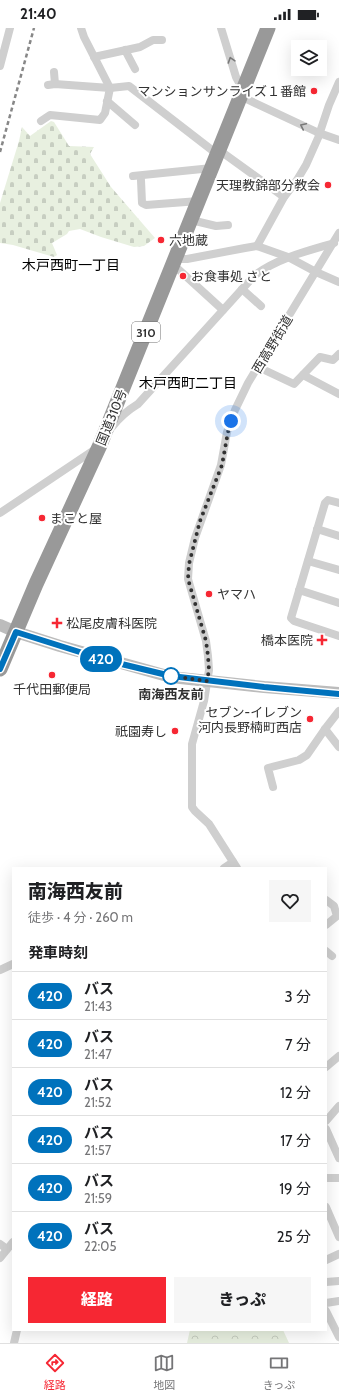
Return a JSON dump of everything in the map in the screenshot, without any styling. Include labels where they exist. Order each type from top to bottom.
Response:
[{"type":"highway","name":"国道310号","points":[[0,669],[36,584],[100,445],[268,28]]},
{"type":"street","points":[[0,66],[10,28]]},
{"type":"street","points":[[41,121],[50,115],[100,120],[105,113],[110,88],[84,37],[81,28]]},
{"type":"street","points":[[221,28],[242,93],[319,133],[339,140]]},
{"type":"street","points":[[94,57],[140,47],[153,40],[162,40]]},
{"type":"street","points":[[125,50],[135,69]]},
{"type":"street","points":[[54,72],[52,85],[110,88],[129,86],[216,157],[284,197]]},
{"type":"street","points":[[258,246],[284,197],[306,165],[339,82]]},
{"type":"street","points":[[107,101],[135,125]]},
{"type":"street","points":[[133,176],[216,157]]},
{"type":"street","points":[[141,180],[142,203],[146,205],[198,201]]},
{"type":"street","points":[[191,220],[216,226],[228,225]]},
{"type":"street","name":"西高野街道","points":[[235,865],[209,824],[194,812],[192,807],[192,744],[204,701],[209,670],[206,641],[188,579],[189,564],[200,521],[222,465],[228,432],[235,410],[248,383],[339,233]]},
{"type":"street","points":[[0,513],[100,445],[117,421],[138,404],[255,275],[265,267],[288,257],[334,243]]},
{"type":"street","points":[[223,310],[178,270],[174,263],[187,259],[258,246],[288,257],[339,282]]},
{"type":"street","points":[[242,289],[261,306]]},
{"type":"street","points":[[258,367],[294,384],[320,357],[333,360],[339,354]]},
{"type":"street","points":[[303,375],[339,394]]},
{"type":"street","points":[[339,504],[328,500],[325,503],[291,618],[294,621],[339,636]]},
{"type":"street","points":[[317,529],[339,536]]},
{"type":"street","points":[[308,560],[339,570]]},
{"type":"street","points":[[299,590],[339,603]]},
{"type":"street","points":[[0,625],[16,632],[105,660],[171,676],[339,694]]},
{"type":"street","points":[[274,787],[268,768],[299,760],[307,755],[339,711]]},
{"type":"street","points":[[325,729],[339,747]]},
{"type":"street","points":[[327,901],[334,906],[337,916],[327,924]]},
{"type":"street","points":[[0,970],[12,964]]},
{"type":"street","points":[[327,1066],[339,1056]]},
{"type":"street","points":[[327,1120],[339,1106]]},
{"type":"street","points":[[327,1131],[337,1147],[339,1158]]},
{"type":"street","points":[[327,1178],[339,1178]]},
{"type":"street","points":[[327,1209],[339,1237]]},
{"type":"street","points":[[0,1258],[3,1246]]},
{"type":"street","points":[[327,1260],[339,1254]]},
{"type":"street","points":[[327,1282],[339,1281]]},
{"type":"street","points":[[327,1303],[339,1301]]},
{"type":"street","points":[[327,1313],[339,1337]]},
{"type":"street","points":[[14,1343],[17,1331]]},
{"type":"green space","points":[[51,121],[54,122],[69,146],[94,147],[90,154],[111,187],[155,238],[144,246],[134,247],[80,229],[69,231],[67,234],[52,243],[57,255],[54,257],[13,245],[0,243],[0,203],[22,127],[30,136]]},
{"type":"green space","points":[[190,1331],[283,1331],[289,1343],[187,1343]]},
{"type":"railway","points":[[0,152],[34,28]]},
{"type":"bus line","name":"420","points":[[0,669],[16,632],[105,660],[171,676],[339,694]]},
{"type":"place","name":"マンションサンライズ１番館","points":[[314,91]]},
{"type":"place","name":"天理教錦部分教会","points":[[328,185]]},
{"type":"place","name":"六地蔵","points":[[161,240]]},
{"type":"place","name":"お食事処 さと","points":[[183,276]]},
{"type":"place","name":"まこと屋","points":[[42,518]]},
{"type":"place","name":"ヤマハ","points":[[209,594]]},
{"type":"place","name":"松尾皮膚科医院","points":[[57,623]]},
{"type":"place","name":"橋本医院","points":[[322,640]]},
{"type":"place","name":"千代田郵便局","points":[[52,675]]},
{"type":"place","name":"南海西友前","points":[[171,676]]},
{"type":"place","name":"セブン-イレブン 河内長野楠町西店","points":[[310,719]]},
{"type":"place","name":"祇園寿し","points":[[175,731]]},
{"type":"district","name":"木戸西町一丁目","points":[[71,265]]},
{"type":"district","name":"木戸西町二丁目","points":[[188,383]]},
{"type":"route","points":[[171,676],[207,681],[209,670],[206,641],[188,579],[189,564],[200,521],[222,465],[231,421]]}]
